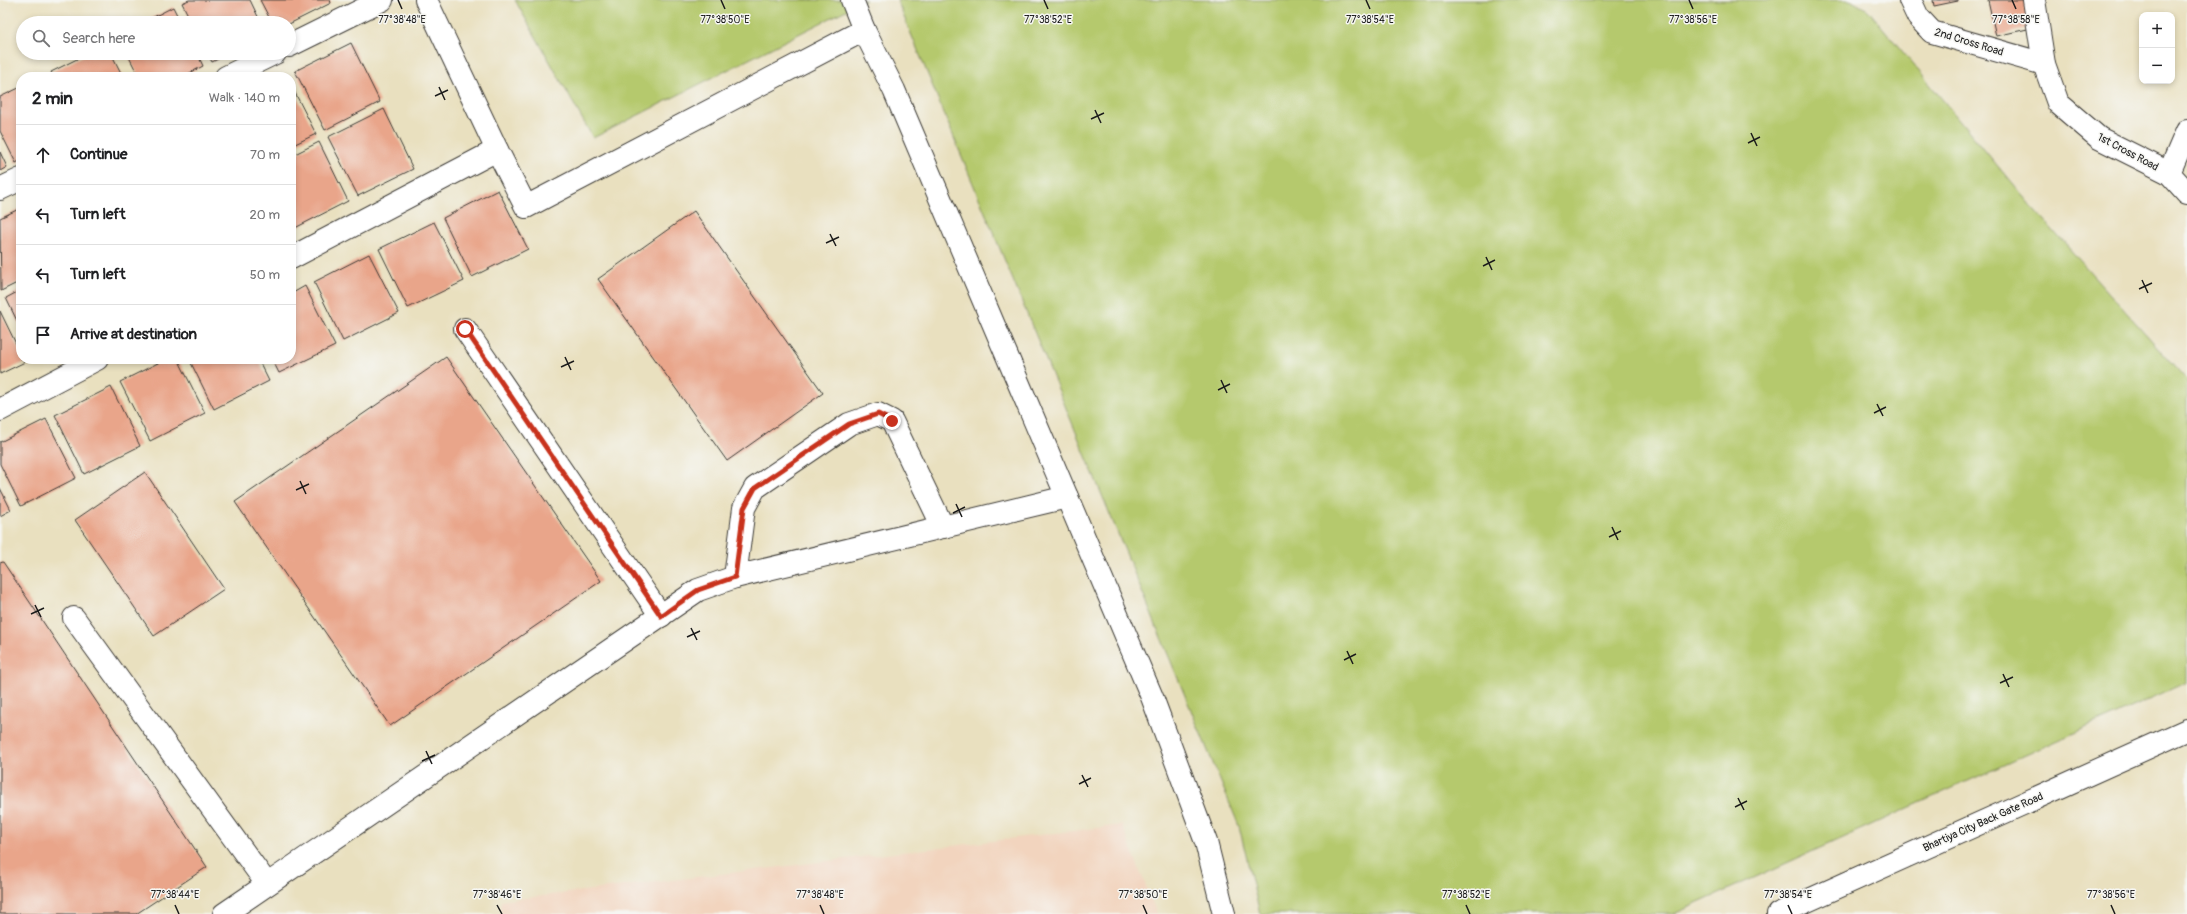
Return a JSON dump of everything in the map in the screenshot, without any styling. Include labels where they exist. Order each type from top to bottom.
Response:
[{"type":"street","points":[[296,43],[382,0]]},
{"type":"street","points":[[426,0],[497,150],[526,207],[864,30]]},
{"type":"street","points":[[852,0],[864,30],[894,90],[1152,697],[1206,842],[1224,914]]},
{"type":"street","name":"2nd Cross Road","points":[[1910,0],[1918,17],[1932,32],[2044,64]]},
{"type":"street","name":"1st Cross Road","points":[[2034,0],[2044,64],[2058,103],[2099,138],[2168,172],[2187,193]]},
{"type":"street","points":[[236,72],[261,60]]},
{"type":"street","points":[[2168,172],[2187,131]]},
{"type":"street","points":[[296,255],[497,150]]},
{"type":"street","points":[[0,189],[16,181]]},
{"type":"street","points":[[465,329],[661,616]]},
{"type":"street","points":[[0,410],[87,364]]},
{"type":"street","points":[[735,577],[744,508],[755,488],[849,424],[878,414],[892,421],[943,527]]},
{"type":"street","points":[[224,914],[698,590],[735,577],[1067,497]]},
{"type":"street","points":[[74,618],[268,884]]},
{"type":"street","name":"Bhartiya City Back Gate Road","points":[[1778,914],[2187,730]]},
{"type":"shaded area","points":[[1122,825],[1157,914],[501,914],[501,901]]},
{"type":"green space","points":[[515,0],[866,0],[593,138]]},
{"type":"green space","points":[[897,0],[1850,0],[1868,10],[2031,206],[2187,380],[2187,682],[1674,914],[1260,914],[1239,826]]},
{"type":"building","points":[[189,0],[250,0],[258,16],[188,16],[182,3]]},
{"type":"building","points":[[260,0],[330,0],[331,3],[296,20],[296,16],[268,16]]},
{"type":"building","points":[[1933,0],[1958,0],[1958,1],[1934,6]]},
{"type":"building","points":[[1988,0],[2026,0],[2032,28],[1996,36]]},
{"type":"building","points":[[173,7],[178,16],[156,16]]},
{"type":"building","points":[[351,43],[380,102],[325,130],[295,71]]},
{"type":"building","points":[[75,60],[114,60],[120,72],[51,72]]},
{"type":"building","points":[[130,60],[200,60],[203,66],[192,72],[136,72]]},
{"type":"building","points":[[16,89],[16,163],[0,131],[0,97]]},
{"type":"building","points":[[296,95],[316,134],[296,144]]},
{"type":"building","points":[[384,109],[413,169],[358,196],[328,137]]},
{"type":"building","points":[[319,142],[348,201],[296,227],[296,154]]},
{"type":"building","points":[[0,152],[7,167],[0,171]]},
{"type":"building","points":[[498,190],[528,249],[472,277],[443,218]]},
{"type":"building","points":[[16,210],[16,284],[1,291],[0,218]]},
{"type":"building","points":[[694,211],[823,393],[727,461],[598,279]]},
{"type":"building","points":[[434,222],[464,281],[408,308],[379,249]]},
{"type":"building","points":[[369,254],[399,313],[343,341],[314,282]]},
{"type":"building","points":[[305,286],[335,346],[279,373],[274,364],[296,364],[296,291]]},
{"type":"building","points":[[16,293],[16,319],[6,298]]},
{"type":"building","points":[[0,311],[16,344],[16,364],[21,364],[0,374]]},
{"type":"building","points":[[446,357],[601,581],[390,726],[235,502]]},
{"type":"building","points":[[156,364],[180,364],[205,413],[150,441],[120,382]]},
{"type":"building","points":[[192,364],[260,364],[269,381],[214,409]]},
{"type":"building","points":[[111,387],[140,446],[84,474],[55,415]]},
{"type":"building","points":[[46,419],[76,478],[21,506],[0,464],[0,442]]},
{"type":"building","points":[[145,472],[224,589],[154,636],[75,520]]},
{"type":"building","points":[[0,488],[11,510],[0,516]]},
{"type":"building","points":[[3,562],[207,867],[136,914],[0,914],[0,563]]},
{"type":"route","points":[[465,329],[661,616],[698,590],[735,577],[744,508],[755,488],[849,424],[878,414],[892,421]]}]
